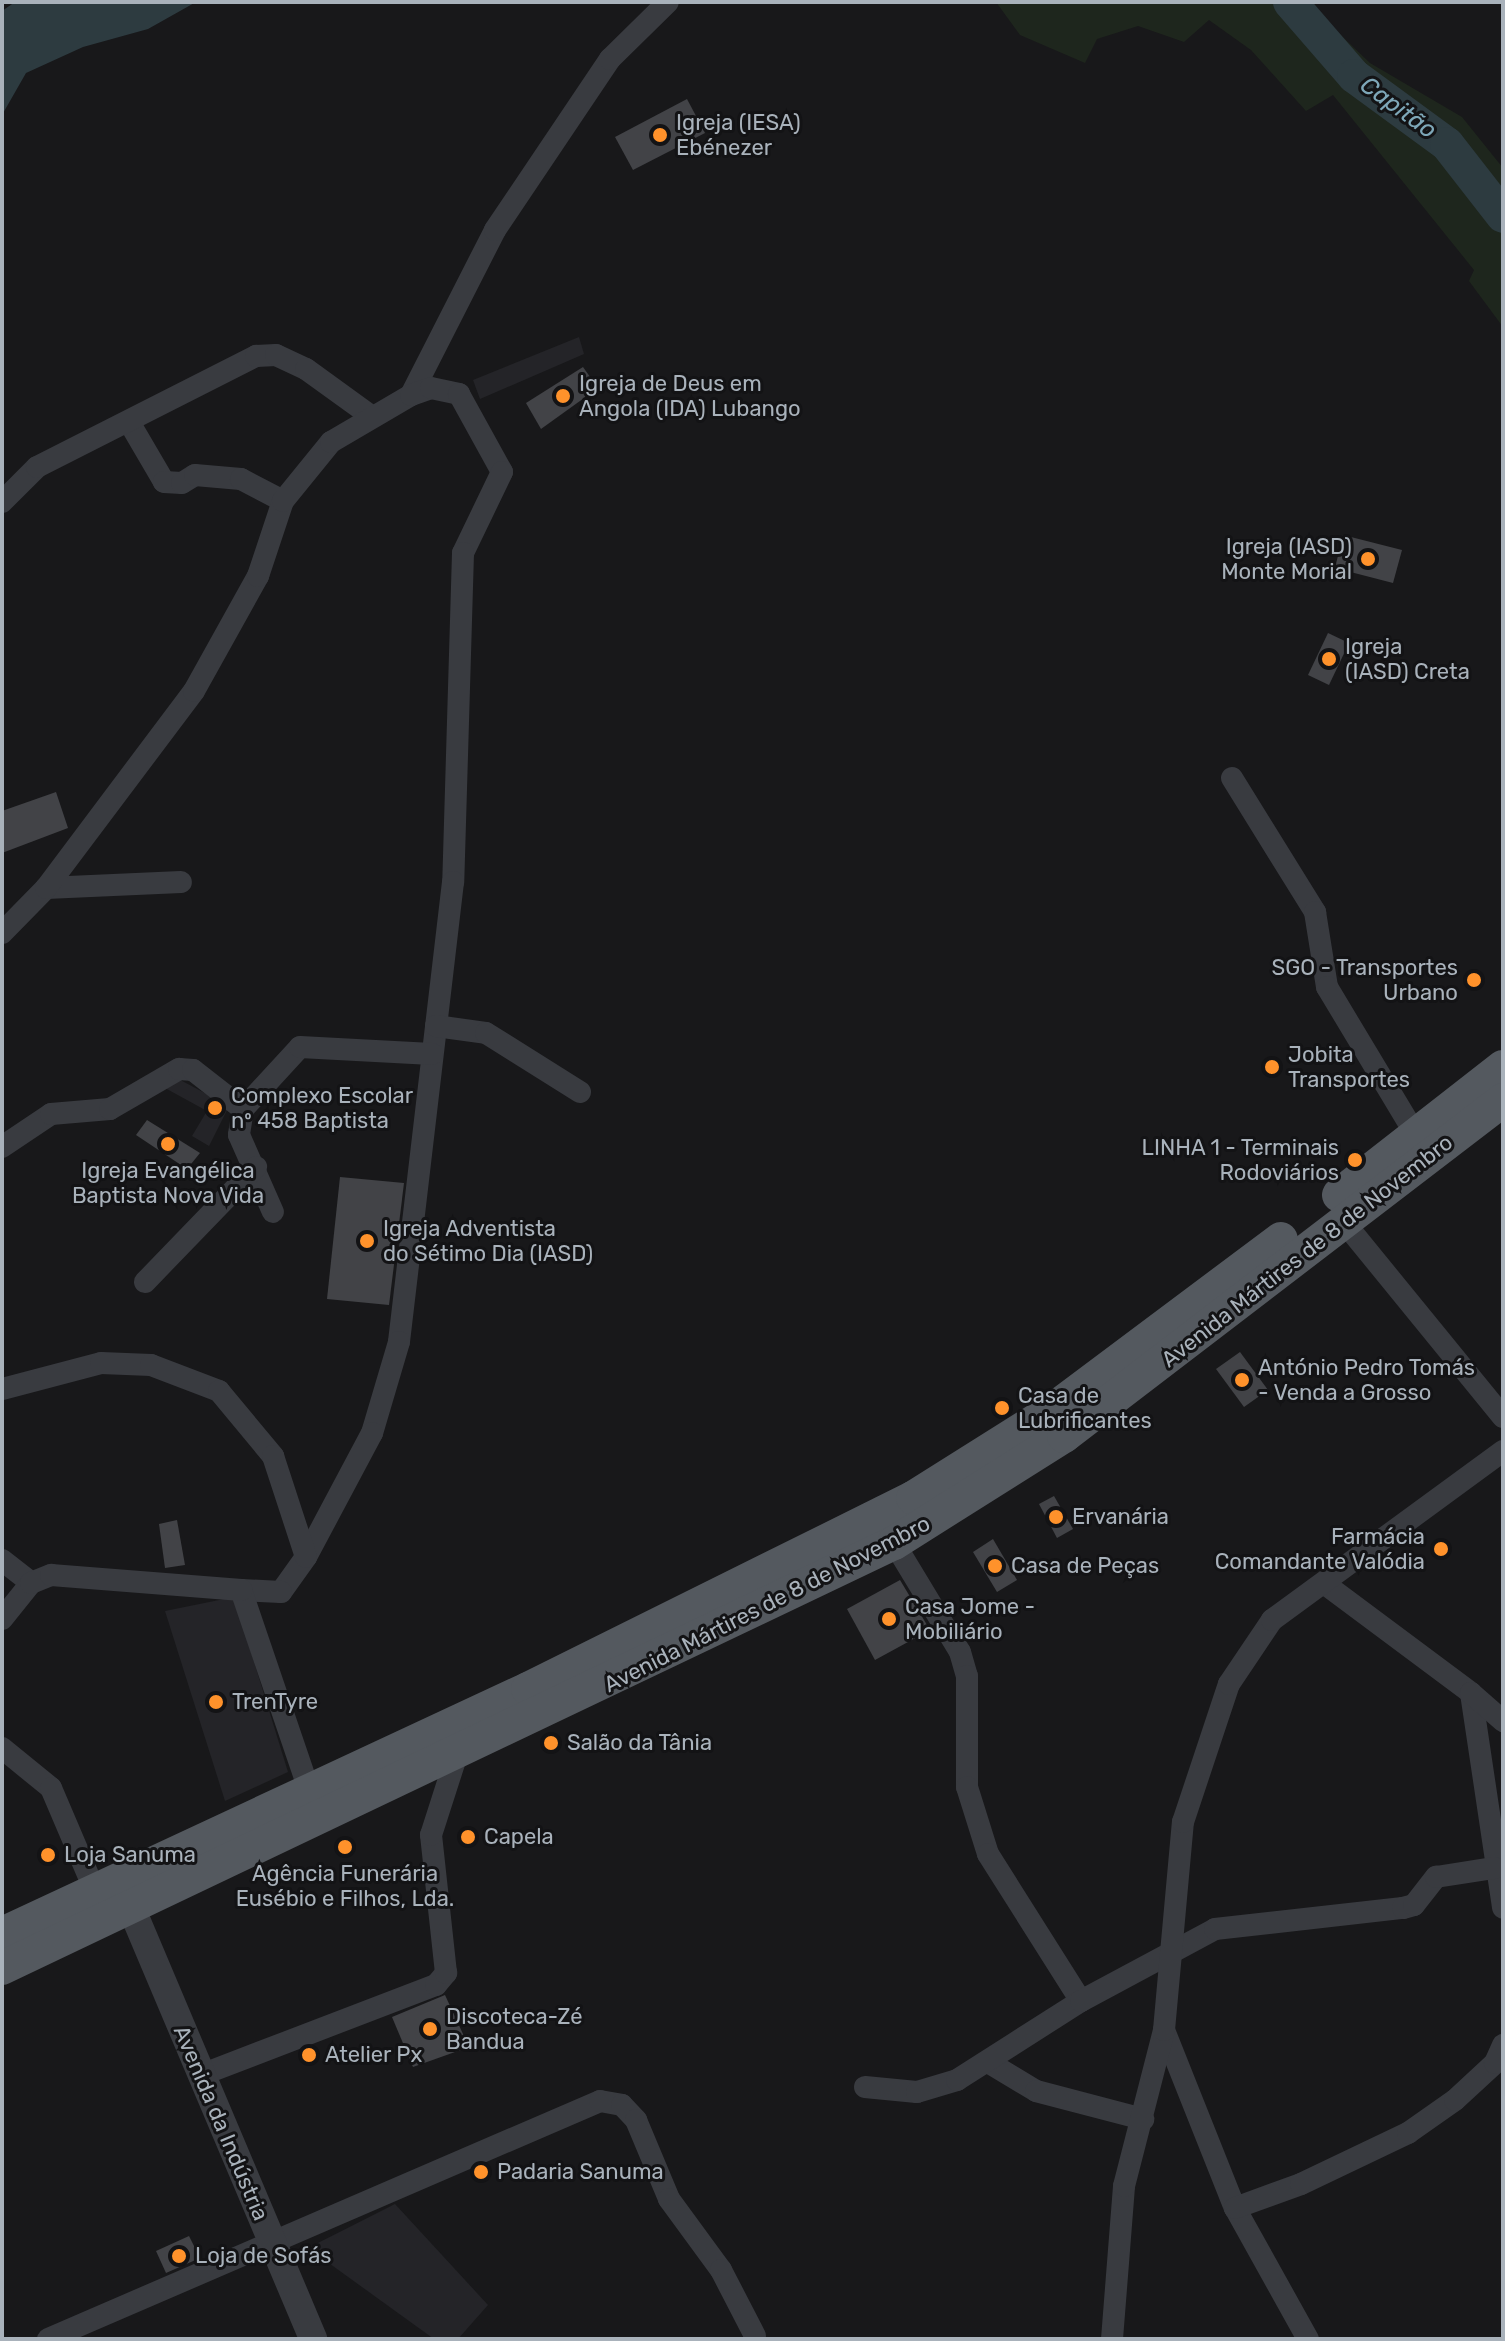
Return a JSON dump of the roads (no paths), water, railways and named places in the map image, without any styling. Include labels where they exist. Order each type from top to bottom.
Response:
[{"type":"main road","name":"Avenida Mártires de 8 de Novembro","points":[[2,1934],[765,1575],[913,1498],[1074,1395],[1503,1067]]},
{"type":"main road","name":"Avenida Mártires de 8 de Novembro","points":[[2,1968],[130,1905],[457,1754],[894,1543],[1064,1436],[1503,1100]]},
{"type":"street","points":[[411,395],[495,230],[610,59],[668,2]]},
{"type":"street","points":[[2,502],[37,467],[129,422],[220,370],[276,355],[371,416]]},
{"type":"street","points":[[2,933],[46,888],[221,651],[258,576],[283,501],[331,442],[411,395],[431,388],[459,394],[502,472],[463,553],[453,882],[399,1342],[372,1433],[306,1557],[281,1592],[97,1575],[51,1575],[31,1583],[2,1619]]},
{"type":"street","points":[[129,422],[164,482],[182,483],[195,475],[241,479],[283,501]]},
{"type":"street","points":[[1232,778],[1315,912],[1327,987],[1416,1135]]},
{"type":"street","points":[[46,888],[181,882]]},
{"type":"street","points":[[436,1026],[486,1033],[580,1092]]},
{"type":"street","points":[[273,1212],[256,1167],[239,1135],[243,1109],[300,1047],[432,1054]]},
{"type":"street","points":[[2,1147],[51,1114],[110,1109],[179,1069],[193,1070],[243,1109]]},
{"type":"street","points":[[145,1282],[256,1167]]},
{"type":"street","points":[[1343,1221],[1503,1417]]},
{"type":"street","points":[[2,1389],[101,1363],[151,1365],[219,1391],[273,1456],[306,1557]]},
{"type":"street","points":[[1112,2339],[1124,2186],[1164,2030],[1183,1822],[1229,1684],[1272,1620],[1503,1451]]},
{"type":"street","points":[[894,1543],[960,1652],[967,1676],[967,1787],[988,1854],[1081,2001]]},
{"type":"street","points":[[2,1560],[31,1583]]},
{"type":"street","points":[[1325,1584],[1471,1693],[1503,1721]]},
{"type":"street","points":[[241,1590],[309,1790]]},
{"type":"street","points":[[1471,1693],[1494,1868],[1503,1908]]},
{"type":"street","points":[[2,1748],[51,1788],[95,1891]]},
{"type":"street","points":[[201,2075],[436,1985],[446,1973],[431,1835],[457,1754]]},
{"type":"street","points":[[865,2087],[936,2089],[988,2062],[1081,2001],[1215,1929],[1251,1922],[1414,1905],[1436,1877],[1494,1868]]},
{"type":"street","name":"Avenida da Indústria","points":[[130,1905],[313,2339]]},
{"type":"street","points":[[1164,2030],[1235,2208],[1308,2339]]},
{"type":"street","points":[[1235,2208],[1301,2184],[1408,2133],[1455,2100],[1495,2063],[1503,2045]]},
{"type":"street","points":[[988,2062],[1036,2091],[1143,2119]]},
{"type":"street","points":[[48,2339],[600,2101],[622,2105],[636,2120],[669,2199],[721,2270],[755,2336]]},
{"type":"waterway","name":"Capitão","points":[[1290,2],[1354,76],[1447,144],[1503,216]]},
{"type":"place","name":"Igreja (IESA) Ebénezer","points":[[660,135]]},
{"type":"place","name":"Igreja de Deus em Angola (IDA) Lubango","points":[[563,396]]},
{"type":"place","name":"Igreja (IASD) Monte Morial","points":[[1368,559]]},
{"type":"place","name":"Igreja (IASD) Creta","points":[[1329,659]]},
{"type":"place","name":"SGO - Transportes Urbano","points":[[1474,980]]},
{"type":"place","name":"Jobita Transportes","points":[[1272,1067]]},
{"type":"place","name":"Complexo Escolar nº 458 Baptista","points":[[215,1108]]},
{"type":"place","name":"Igreja Evangélica Baptista Nova Vida","points":[[168,1144]]},
{"type":"place","name":"LINHA 1 - Terminais Rodoviários","points":[[1355,1160]]},
{"type":"place","name":"Igreja Adventista do Sétimo Dia (IASD)","points":[[367,1241]]},
{"type":"place","name":"António Pedro Tomás - Venda a Grosso","points":[[1242,1380]]},
{"type":"place","name":"Casa de Lubrificantes","points":[[1002,1408]]},
{"type":"place","name":"Ervanária","points":[[1056,1517]]},
{"type":"place","name":"Farmácia Comandante Valódia","points":[[1441,1549]]},
{"type":"place","name":"Casa de Peças","points":[[995,1566]]},
{"type":"place","name":"Casa Jome - Mobiliário","points":[[889,1619]]},
{"type":"place","name":"TrenTyre","points":[[216,1702]]},
{"type":"place","name":"Salão da Tânia","points":[[551,1743]]},
{"type":"place","name":"Capela","points":[[468,1837]]},
{"type":"place","name":"Agência Funerária Eusébio e Filhos, Lda.","points":[[345,1847]]},
{"type":"place","name":"Loja Sanuma","points":[[48,1855]]},
{"type":"place","name":"Discoteca-Zé Bandua","points":[[430,2029]]},
{"type":"place","name":"Atelier Px","points":[[309,2055]]},
{"type":"place","name":"Padaria Sanuma","points":[[481,2172]]},
{"type":"place","name":"Loja de Sofás","points":[[179,2256]]}]
